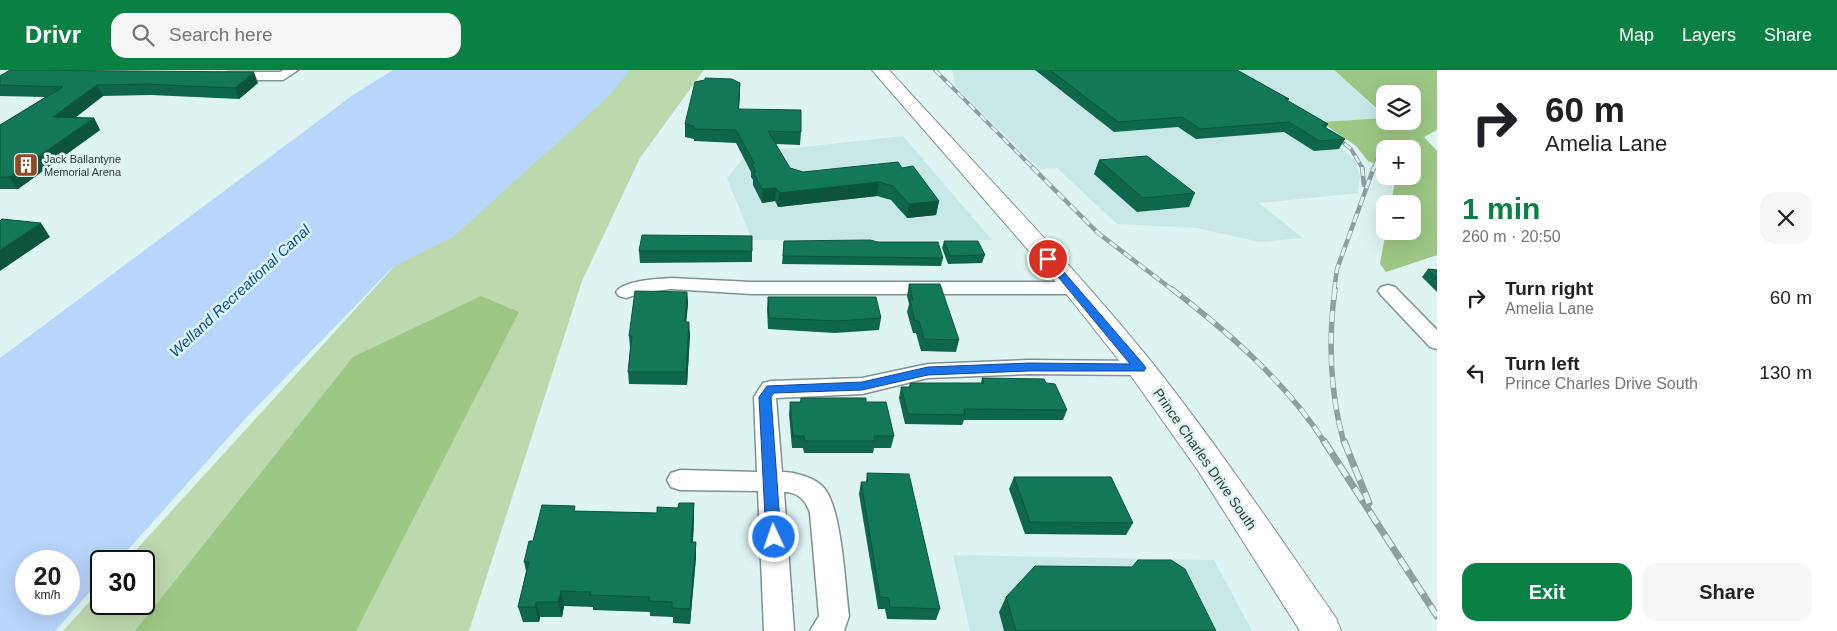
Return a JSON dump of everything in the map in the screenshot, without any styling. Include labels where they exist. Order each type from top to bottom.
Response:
[{"type":"main road","name":"Prince Charles Drive South","points":[[880,70],[1074,288],[1140,368],[1245,515],[1322,631]]},
{"type":"street","points":[[219,76],[288,73]]},
{"type":"street","points":[[626,292],[642,285],[666,284],[735,288],[1074,288]]},
{"type":"street","points":[[1388,291],[1437,342]]},
{"type":"street","points":[[778,631],[765,397],[771,389],[862,386],[928,371],[1029,367],[1140,368]]},
{"type":"street","points":[[680,480],[771,481],[801,486],[812,492],[819,499],[823,513],[834,616],[831,627],[825,631]]},
{"type":"shaded area","points":[[951,70],[1334,70],[1376,110],[1376,119],[1309,123],[1331,137],[1355,161],[1360,176],[1358,193],[1259,203],[1303,238],[1260,242],[1197,228],[1117,224],[1057,168],[1040,169],[955,86]]},
{"type":"shaded area","points":[[903,136],[992,240],[752,240],[727,178],[748,153]]},
{"type":"shaded area","points":[[953,555],[1214,560],[1252,631],[970,631]]},
{"type":"green space","points":[[573,70],[704,70],[640,158],[582,281],[469,631],[63,631],[77,615],[80,615],[80,612],[90,601],[90,615],[155,615],[155,550],[136,550]]},
{"type":"green space","points":[[1334,70],[1437,70],[1437,130],[1424,137],[1437,151],[1437,255],[1386,272],[1380,264],[1384,240],[1421,240],[1421,195],[1393,195],[1394,185],[1421,185],[1421,140],[1376,140],[1376,164],[1368,161],[1356,146],[1321,122],[1376,119],[1376,130],[1421,130],[1421,85],[1376,85],[1376,108]]},
{"type":"green space","points":[[481,296],[519,312],[356,631],[135,631],[148,615],[155,615],[155,606],[353,357]]},
{"type":"water","name":"Welland Recreational Canal","points":[[393,70],[630,70],[609,96],[453,237],[393,267],[243,421],[128,550],[90,550],[90,591],[80,603],[80,550],[15,550],[15,615],[69,615],[55,631],[0,631],[0,358],[353,95]]},
{"type":"building","points":[[10,70],[254,72],[235,88],[145,84],[97,85],[53,117],[94,118],[9,177],[0,177],[0,125],[63,87],[0,85],[0,76]]},
{"type":"building","points":[[1050,70],[1237,70],[1289,99],[1285,99],[1328,124],[1321,125],[1345,139],[1319,141],[1289,122],[1200,129],[1182,117],[1118,122]]},
{"type":"building","points":[[705,78],[732,79],[740,83],[738,109],[801,110],[801,132],[768,131],[790,168],[803,172],[898,162],[902,168],[913,166],[939,201],[909,204],[893,186],[879,182],[779,193],[776,188],[762,189],[753,172],[756,172],[752,164],[754,163],[736,130],[694,129],[694,126],[685,124],[695,82],[705,80]]},
{"type":"building","points":[[1147,156],[1195,193],[1143,198],[1099,160]]},
{"type":"building","points":[[2,219],[41,223],[0,250],[0,221]]},
{"type":"building","points":[[642,235],[752,236],[752,251],[639,251]]},
{"type":"building","points":[[870,240],[878,242],[938,242],[943,258],[783,256],[784,241]]},
{"type":"building","points":[[944,241],[978,241],[985,255],[950,256]]},
{"type":"building","points":[[1428,269],[1437,270],[1437,278]]},
{"type":"building","points":[[909,284],[940,284],[959,340],[924,339],[919,321],[915,321],[910,300],[913,300]]},
{"type":"building","points":[[635,291],[687,292],[685,322],[689,322],[686,372],[628,372],[632,336],[629,336]]},
{"type":"building","points":[[768,297],[876,297],[881,318],[837,321],[769,318]]},
{"type":"building","points":[[982,378],[1044,379],[1046,383],[1055,384],[1067,410],[964,409],[965,415],[908,414],[901,387],[911,387],[910,383],[984,383]]},
{"type":"building","points":[[801,398],[866,398],[866,402],[886,402],[894,436],[874,436],[875,441],[805,441],[804,436],[793,436],[790,402],[801,402]]},
{"type":"building","points":[[867,473],[909,474],[940,609],[890,607],[889,598],[880,597],[861,482],[868,482]]},
{"type":"building","points":[[1014,477],[1111,477],[1133,523],[1030,522]]},
{"type":"building","points":[[679,503],[694,503],[691,542],[696,542],[690,609],[672,608],[672,602],[649,601],[649,597],[590,595],[591,592],[561,591],[558,602],[536,602],[535,607],[518,607],[529,562],[524,562],[529,541],[533,541],[542,505],[575,506],[574,511],[657,513],[657,507],[678,508]]},
{"type":"building","points":[[1138,560],[1171,560],[1185,569],[1216,631],[1016,631],[1006,597],[1035,566],[1132,567]]},
{"type":"railway","points":[[935,70],[1098,233],[1174,291]]},
{"type":"railway","points":[[1332,134],[1351,149],[1362,167]]},
{"type":"railway","points":[[1374,169],[1376,163]]},
{"type":"railway","points":[[1362,167],[1364,185]]},
{"type":"railway","points":[[1334,291],[1337,269],[1374,167]]},
{"type":"railway","points":[[1172,289],[1235,341],[1274,379],[1293,399],[1325,443]]},
{"type":"railway","points":[[1335,289],[1331,327],[1333,386],[1344,443]]},
{"type":"railway","points":[[1324,441],[1437,616]]},
{"type":"railway","points":[[1344,441],[1369,503]]},
{"type":"place","name":"Jack Ballantyne Memorial Arena","points":[[26,165]]},
{"type":"route","points":[[774,537],[765,397],[771,389],[862,386],[902,375],[928,371],[1029,367],[1140,368],[1104,323],[1048,259]]}]
